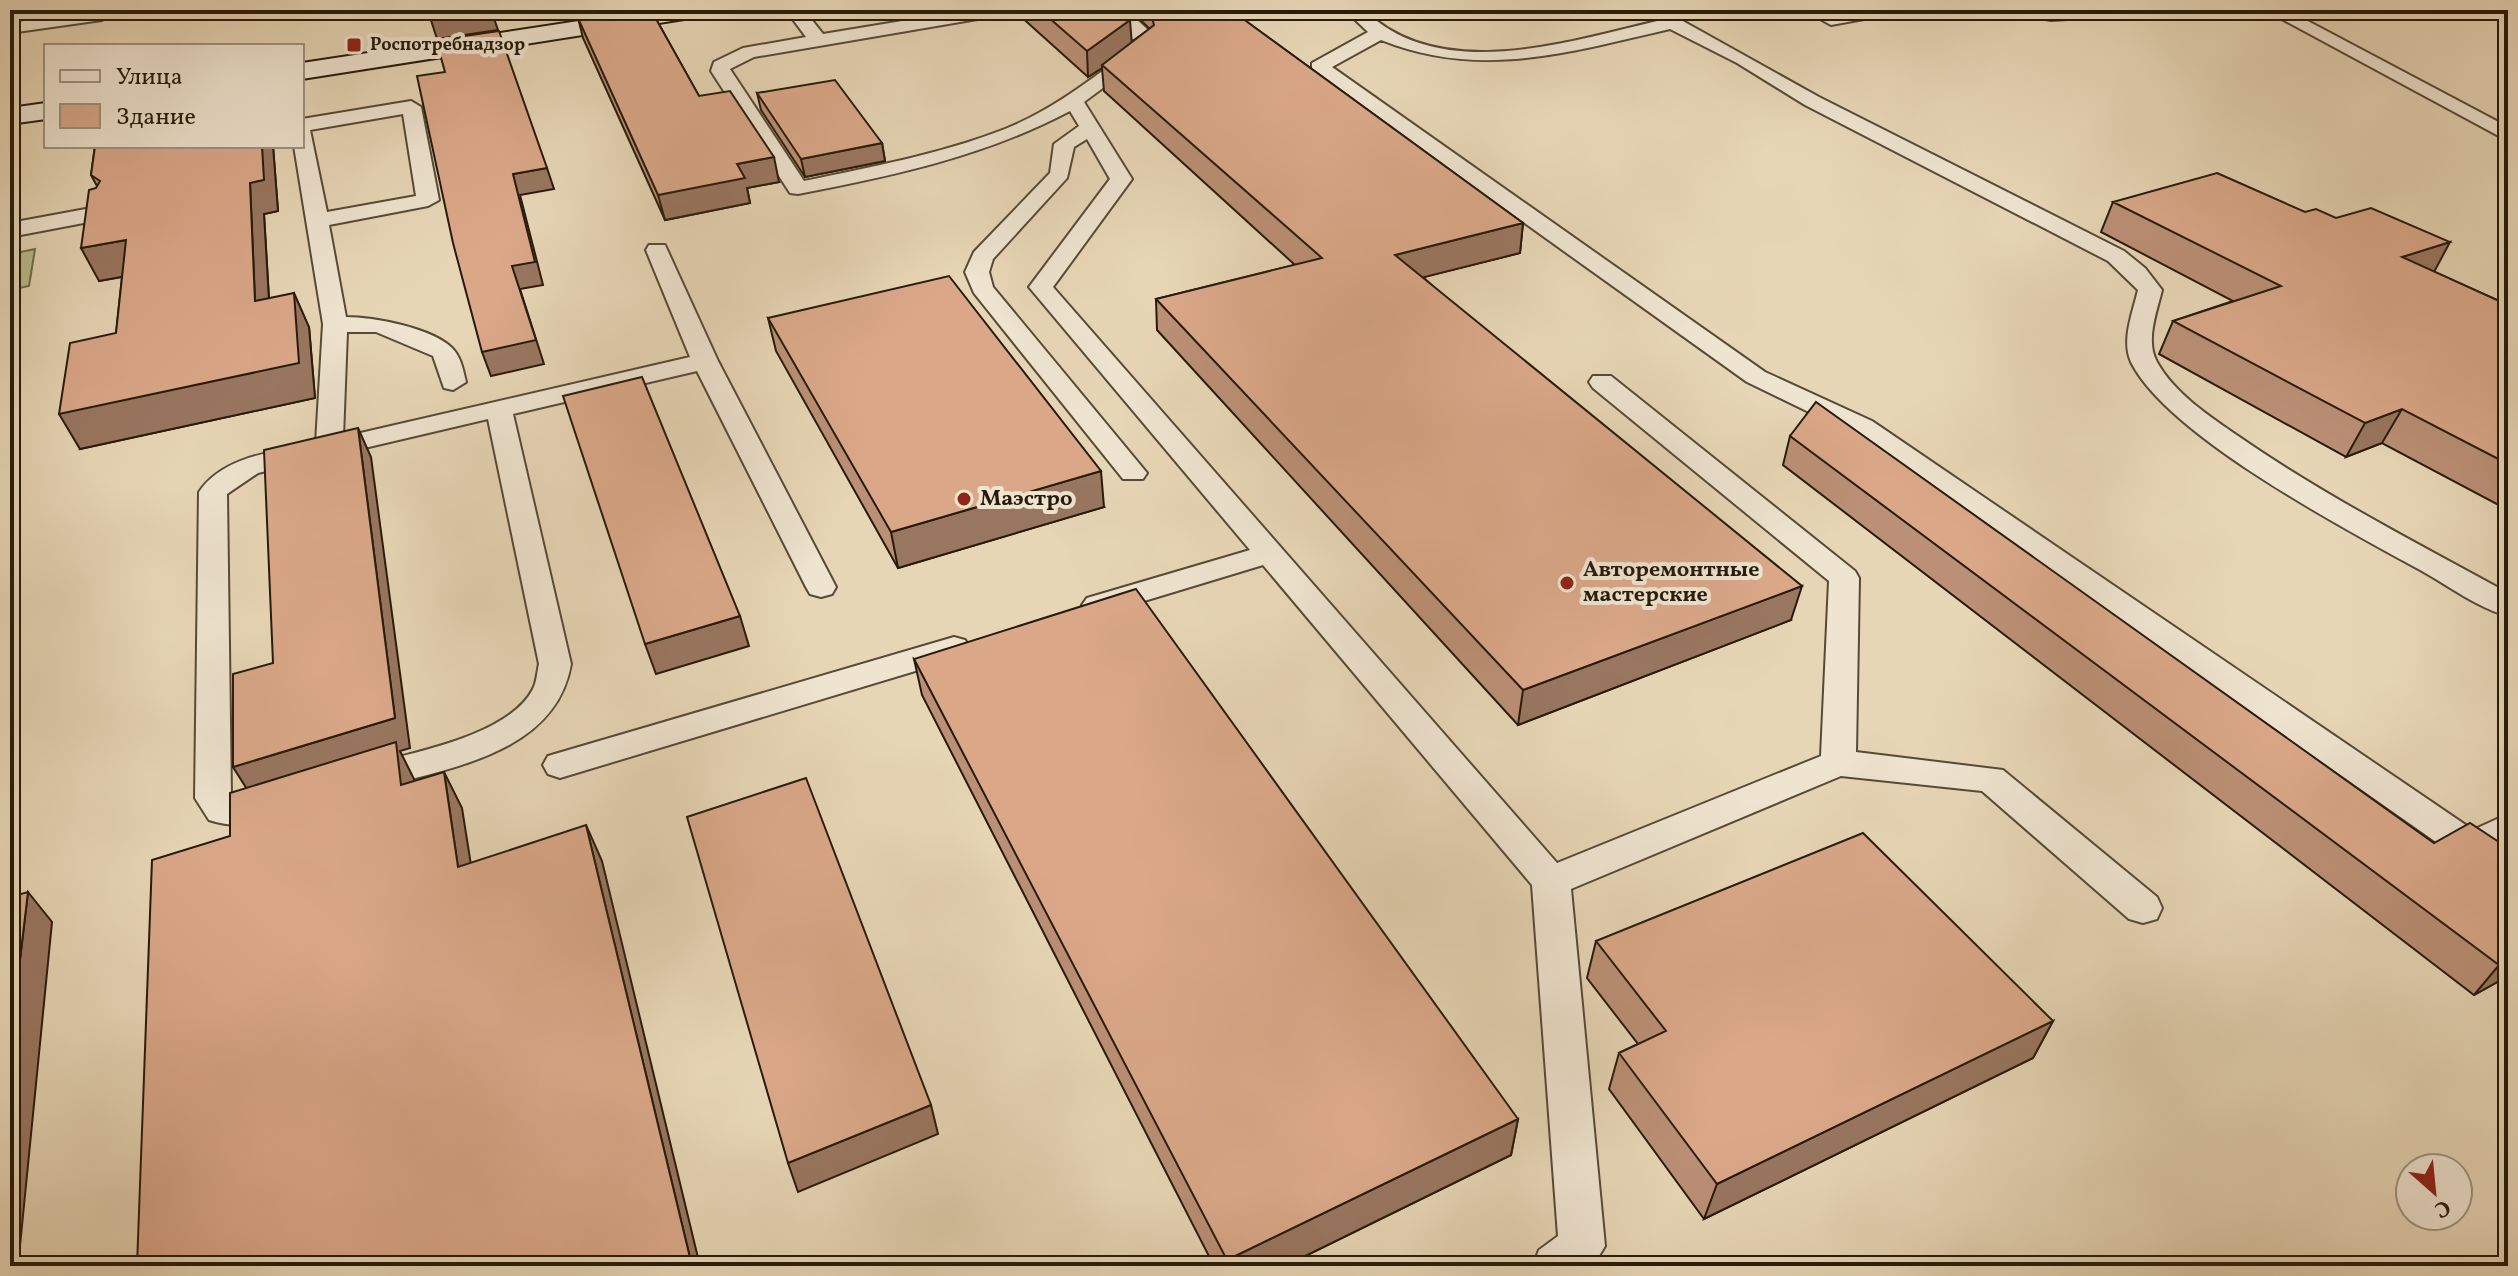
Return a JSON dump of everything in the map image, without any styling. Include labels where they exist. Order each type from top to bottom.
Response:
[{"type":"main road","points":[[304,71],[697,10]]},
{"type":"main road","points":[[10,116],[44,111]]},
{"type":"lane","points":[[795,10],[818,40]]},
{"type":"lane","points":[[1001,10],[749,52],[721,66],[720,71],[798,188],[890,170],[980,145],[1049,117],[1144,49],[1138,29],[1116,10]]},
{"type":"lane","points":[[1354,10],[1380,33],[1436,51],[1494,55],[1552,51],[1672,23]]},
{"type":"lane","points":[[1651,10],[1743,59],[1812,101],[2116,256],[2137,273],[2150,290],[2138,346],[2144,365],[2168,393],[2240,450],[2508,606]]},
{"type":"lane","points":[[1831,20],[1886,10]]},
{"type":"lane","points":[[2022,10],[2051,15],[2134,10]]},
{"type":"lane","points":[[2274,10],[2508,135]]},
{"type":"lane","points":[[10,28],[95,19]]},
{"type":"lane","points":[[1380,33],[1319,67],[1756,377],[1862,427],[2508,873]]},
{"type":"lane","points":[[1074,101],[1121,179],[1041,287],[1551,881],[1582,1246],[1556,1266]]},
{"type":"lane","points":[[304,125],[411,107],[428,200],[315,221]]},
{"type":"lane","points":[[1090,128],[1064,144],[1060,174],[982,257],[977,272],[982,288],[1133,473]]},
{"type":"lane","points":[[304,147],[335,324],[329,448]]},
{"type":"lane","points":[[10,230],[102,213]]},
{"type":"lane","points":[[657,250],[705,361],[821,587]]},
{"type":"lane","points":[[947,279],[977,272]]},
{"type":"lane","points":[[335,324],[380,325],[442,351],[453,382]]},
{"type":"lane","points":[[297,799],[253,813],[222,811],[213,798],[213,492],[228,478],[249,467],[705,361]]},
{"type":"lane","points":[[1602,382],[1844,578],[1838,763]]},
{"type":"lane","points":[[341,786],[488,740],[526,720],[548,693],[555,664],[499,409]]},
{"type":"lane","points":[[1075,612],[1272,553]]},
{"type":"lane","points":[[560,765],[984,639]]},
{"type":"lane","points":[[1551,881],[1838,763],[1991,779],[2143,908]]},
{"type":"lane","points":[[2472,848],[2508,828]]},
{"type":"green space","points":[[35,249],[29,286],[10,290],[10,254]]},
{"type":"building","points":[[428,10],[480,10],[430,17]]},
{"type":"building","points":[[616,10],[651,10],[699,96],[730,91],[774,157],[737,164],[745,178],[658,195],[577,16]]},
{"type":"building","points":[[1040,10],[1127,10],[1130,20],[1087,51]]},
{"type":"building","points":[[1150,10],[1231,10],[1523,223],[1395,255],[1802,586],[1523,690],[1156,299],[1322,258],[1102,65],[1154,25]]},
{"type":"building","points":[[499,31],[547,168],[513,174],[535,262],[512,266],[536,340],[482,352],[453,243],[417,76],[445,72],[436,40]]},
{"type":"building","points":[[835,80],[882,143],[801,159],[757,93]]},
{"type":"building","points":[[95,148],[262,148],[264,180],[250,183],[255,301],[294,293],[299,363],[59,414],[70,343],[116,333],[126,240],[81,248],[89,190],[96,188],[100,181],[91,175]]},
{"type":"building","points":[[2217,173],[2305,212],[2316,209],[2336,218],[2371,208],[2450,242],[2402,257],[2508,305],[2508,464],[2402,409],[2365,423],[2173,321],[2281,286],[2113,202]]},
{"type":"building","points":[[949,276],[1101,471],[891,532],[768,318]]},
{"type":"building","points":[[642,377],[740,616],[645,644],[563,396]]},
{"type":"building","points":[[1816,402],[2434,843],[2470,823],[2508,848],[2508,960],[2499,965],[1790,436]]},
{"type":"building","points":[[358,428],[395,718],[233,767],[233,674],[273,663],[264,450]]},
{"type":"building","points":[[1136,589],[1518,1119],[1227,1260],[914,659]]},
{"type":"building","points":[[396,742],[401,785],[444,772],[458,867],[586,825],[692,1266],[137,1266],[152,860],[230,836],[230,793]]},
{"type":"building","points":[[806,778],[931,1105],[788,1163],[687,817]]},
{"type":"building","points":[[1863,833],[2053,1021],[1717,1184],[1619,1053],[1666,1031],[1596,941]]},
{"type":"building","points":[[28,892],[10,1044],[10,897]]},
{"type":"place","name":"Роспотребнадзор","points":[[354,45]]},
{"type":"place","name":"Маэстро","points":[[964,499]]},
{"type":"place","name":"Авторемонтные мастерские","points":[[1567,583]]}]
